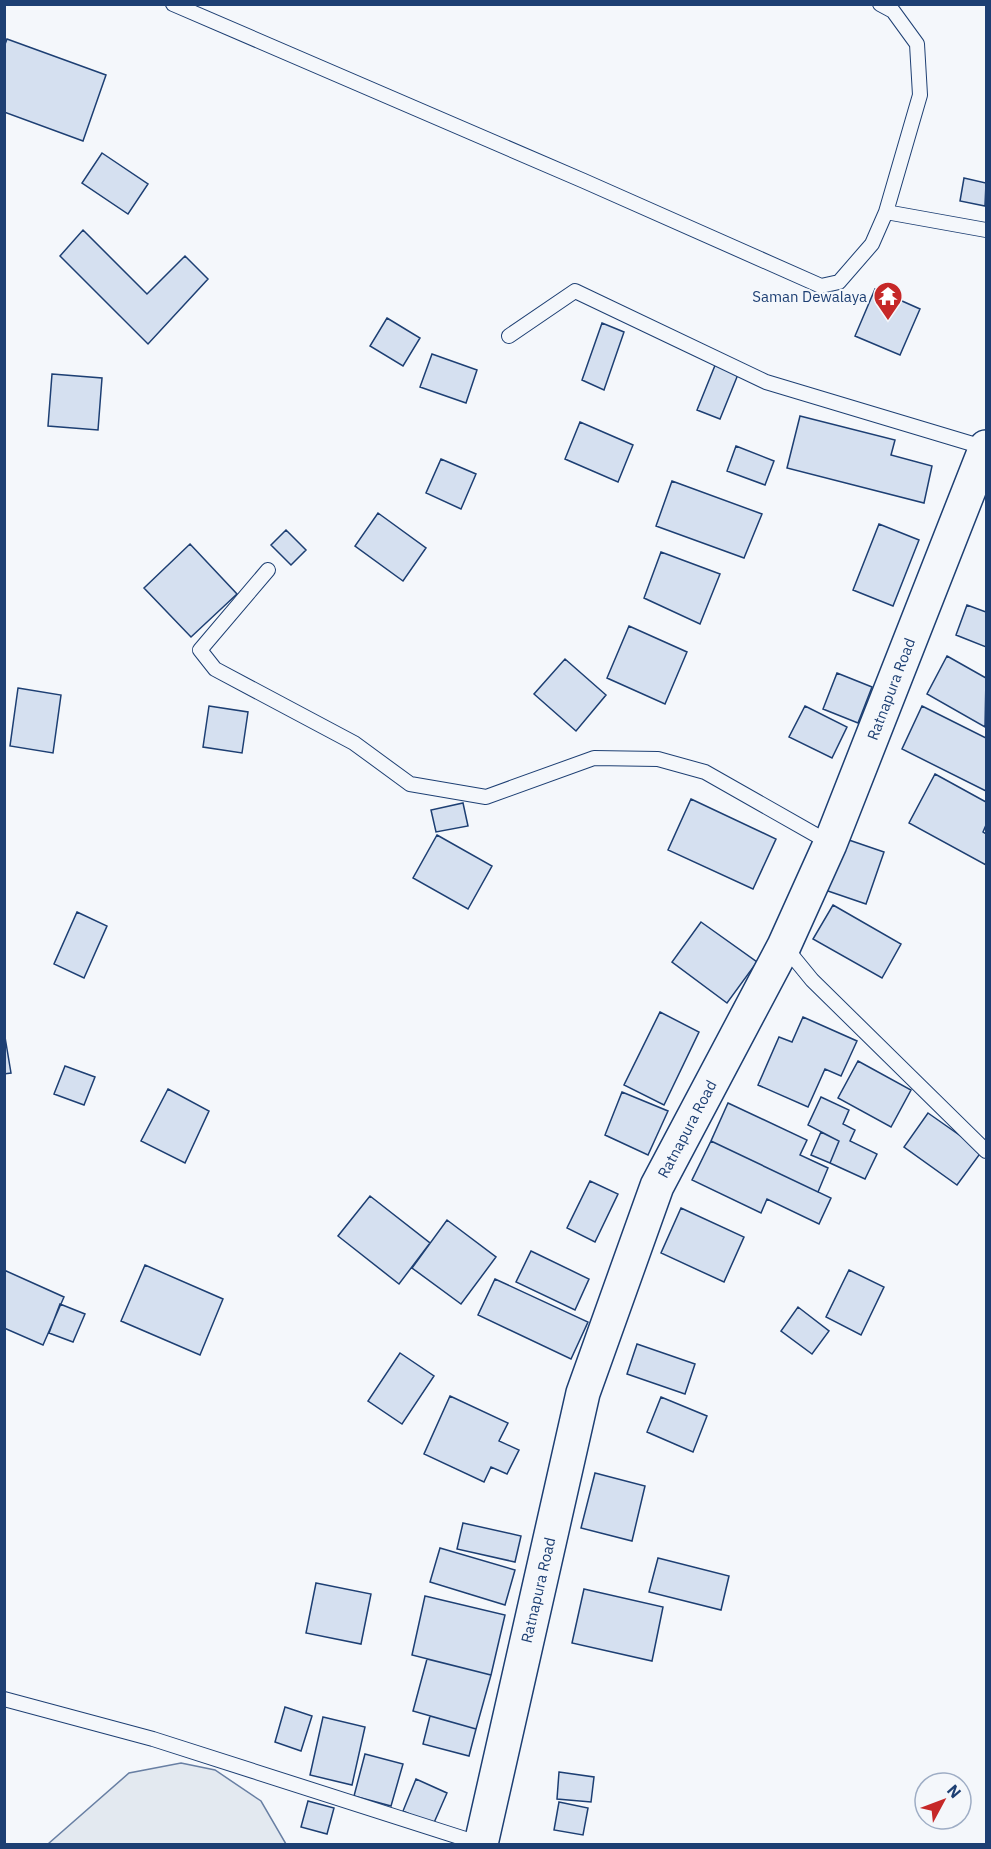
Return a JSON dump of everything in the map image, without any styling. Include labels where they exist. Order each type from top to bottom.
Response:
[{"type":"highway","name":"Ratnapura Road","points":[[481,1845],[583,1393],[657,1186],[784,946],[830,844],[986,447]]},
{"type":"lane","points":[[173,4],[821,286],[839,282],[872,244],[886,212],[920,96],[917,44],[893,11],[880,4]]},
{"type":"lane","points":[[886,212],[987,230]]},
{"type":"lane","points":[[509,336],[575,291],[766,382],[986,447]]},
{"type":"lane","points":[[268,570],[200,650],[215,669],[354,743],[410,784],[486,796],[594,758],[658,759],[705,772],[830,844]]},
{"type":"lane","points":[[784,946],[812,980],[987,1151]]},
{"type":"lane","points":[[4,1699],[153,1739],[481,1845]]},
{"type":"shaded area","points":[[181,1763],[215,1770],[261,1801],[286,1844],[48,1844],[129,1773]]},
{"type":"building","points":[[7,39],[106,75],[83,141],[4,112],[4,47]]},
{"type":"building","points":[[102,153],[148,184],[128,214],[82,183]]},
{"type":"building","points":[[964,178],[986,183],[985,206],[960,201]]},
{"type":"building","points":[[83,230],[147,294],[185,256],[208,279],[148,344],[60,256]]},
{"type":"building","name":"Saman Dewalaya","points":[[875,289],[920,309],[900,355],[855,336]]},
{"type":"building","points":[[387,318],[420,338],[403,366],[370,346]]},
{"type":"building","points":[[602,323],[624,332],[604,390],[582,380]]},
{"type":"building","points":[[432,354],[477,370],[466,403],[420,387]]},
{"type":"building","points":[[716,363],[739,372],[720,419],[697,410]]},
{"type":"building","points":[[52,374],[102,378],[98,430],[48,426]]},
{"type":"building","points":[[800,416],[895,440],[891,455],[932,466],[924,503],[787,468]]},
{"type":"building","points":[[580,422],[633,445],[618,482],[565,459]]},
{"type":"building","points":[[736,446],[774,461],[765,485],[727,471]]},
{"type":"building","points":[[441,459],[476,474],[461,509],[426,493]]},
{"type":"building","points":[[672,481],[762,514],[744,558],[656,526]]},
{"type":"building","points":[[378,513],[426,548],[403,581],[355,546]]},
{"type":"building","points":[[879,524],[919,540],[893,606],[853,590]]},
{"type":"building","points":[[286,530],[306,550],[291,565],[271,545]]},
{"type":"building","points":[[190,544],[237,594],[191,637],[144,588]]},
{"type":"building","points":[[661,552],[720,574],[700,624],[644,598]]},
{"type":"building","points":[[967,605],[986,612],[986,647],[956,635]]},
{"type":"building","points":[[629,626],[687,652],[665,704],[607,678]]},
{"type":"building","points":[[947,656],[986,678],[985,727],[927,694]]},
{"type":"building","points":[[565,659],[606,695],[576,731],[534,694]]},
{"type":"building","points":[[837,673],[872,687],[858,723],[823,709]]},
{"type":"building","points":[[18,688],[61,695],[53,753],[10,746]]},
{"type":"building","points":[[209,706],[248,712],[242,753],[203,747]]},
{"type":"building","points":[[805,706],[847,727],[832,758],[789,737]]},
{"type":"building","points":[[922,706],[986,738],[986,791],[902,749]]},
{"type":"building","points":[[935,774],[986,802],[986,825],[983,832],[986,834],[986,865],[909,823]]},
{"type":"building","points":[[691,799],[776,839],[753,889],[668,850]]},
{"type":"building","points":[[463,803],[468,826],[436,832],[431,810]]},
{"type":"building","points":[[437,835],[492,866],[468,909],[413,878]]},
{"type":"building","points":[[843,838],[884,852],[866,904],[825,890]]},
{"type":"building","points":[[833,905],[901,944],[882,978],[813,939]]},
{"type":"building","points":[[77,912],[107,926],[84,978],[54,964]]},
{"type":"building","points":[[701,922],[757,962],[727,1003],[672,962]]},
{"type":"building","points":[[660,1012],[699,1032],[664,1105],[624,1085]]},
{"type":"building","points":[[803,1017],[857,1041],[841,1076],[825,1069],[808,1107],[758,1085],[779,1037],[792,1042]]},
{"type":"building","points":[[4,1031],[11,1073],[4,1074]]},
{"type":"building","points":[[858,1061],[911,1090],[891,1127],[838,1098]]},
{"type":"building","points":[[65,1066],[95,1077],[84,1105],[54,1094]]},
{"type":"building","points":[[168,1089],[209,1111],[185,1163],[141,1141]]},
{"type":"building","points":[[622,1092],[668,1111],[648,1155],[605,1135]]},
{"type":"building","points":[[821,1097],[849,1110],[843,1124],[855,1130],[850,1141],[877,1154],[865,1179],[830,1163],[839,1141],[808,1125]]},
{"type":"building","points":[[728,1103],[807,1140],[800,1155],[828,1168],[818,1192],[711,1141]]},
{"type":"building","points":[[928,1113],[982,1151],[957,1185],[904,1147]]},
{"type":"building","points":[[821,1132],[839,1141],[830,1163],[811,1155]]},
{"type":"building","points":[[711,1141],[831,1198],[819,1224],[767,1199],[761,1213],[692,1180]]},
{"type":"building","points":[[590,1181],[618,1194],[595,1242],[567,1228]]},
{"type":"building","points":[[370,1196],[430,1243],[399,1284],[338,1236]]},
{"type":"building","points":[[681,1208],[744,1237],[724,1282],[661,1253]]},
{"type":"building","points":[[447,1220],[496,1257],[461,1304],[412,1268]]},
{"type":"building","points":[[531,1251],[589,1279],[575,1310],[516,1282]]},
{"type":"building","points":[[145,1265],[223,1299],[200,1355],[121,1321]]},
{"type":"building","points":[[4,1270],[64,1297],[43,1345],[4,1328]]},
{"type":"building","points":[[849,1270],[884,1287],[861,1335],[826,1317]]},
{"type":"building","points":[[495,1279],[588,1322],[571,1359],[478,1315]]},
{"type":"building","points":[[60,1304],[85,1314],[73,1342],[49,1333]]},
{"type":"building","points":[[798,1307],[829,1331],[812,1354],[781,1331]]},
{"type":"building","points":[[637,1344],[695,1364],[685,1394],[627,1374]]},
{"type":"building","points":[[400,1353],[434,1376],[402,1424],[368,1401]]},
{"type":"building","points":[[450,1396],[508,1423],[499,1441],[519,1450],[507,1474],[491,1467],[484,1482],[424,1454]]},
{"type":"building","points":[[661,1397],[707,1416],[693,1452],[647,1432]]},
{"type":"building","points":[[595,1473],[645,1486],[632,1541],[581,1528]]},
{"type":"building","points":[[463,1523],[521,1536],[515,1562],[457,1549]]},
{"type":"building","points":[[440,1548],[515,1570],[505,1605],[430,1582]]},
{"type":"building","points":[[658,1558],[729,1576],[721,1610],[649,1592]]},
{"type":"building","points":[[316,1583],[371,1594],[361,1644],[306,1633]]},
{"type":"building","points":[[584,1589],[663,1607],[652,1661],[572,1643]]},
{"type":"building","points":[[425,1596],[505,1615],[491,1675],[412,1655]]},
{"type":"building","points":[[427,1659],[491,1675],[476,1729],[413,1711]]},
{"type":"building","points":[[285,1707],[312,1716],[301,1751],[275,1742]]},
{"type":"building","points":[[430,1716],[476,1729],[469,1756],[423,1744]]},
{"type":"building","points":[[323,1717],[365,1727],[352,1785],[310,1775]]},
{"type":"building","points":[[365,1754],[403,1764],[391,1806],[354,1796]]},
{"type":"building","points":[[559,1772],[594,1777],[591,1802],[557,1799]]},
{"type":"building","points":[[416,1779],[447,1793],[433,1825],[403,1811]]},
{"type":"building","points":[[308,1801],[334,1808],[327,1834],[301,1827]]},
{"type":"building","points":[[559,1802],[588,1808],[583,1835],[554,1830]]},
{"type":"place","name":"Saman Dewalaya","points":[[888,322]]}]
